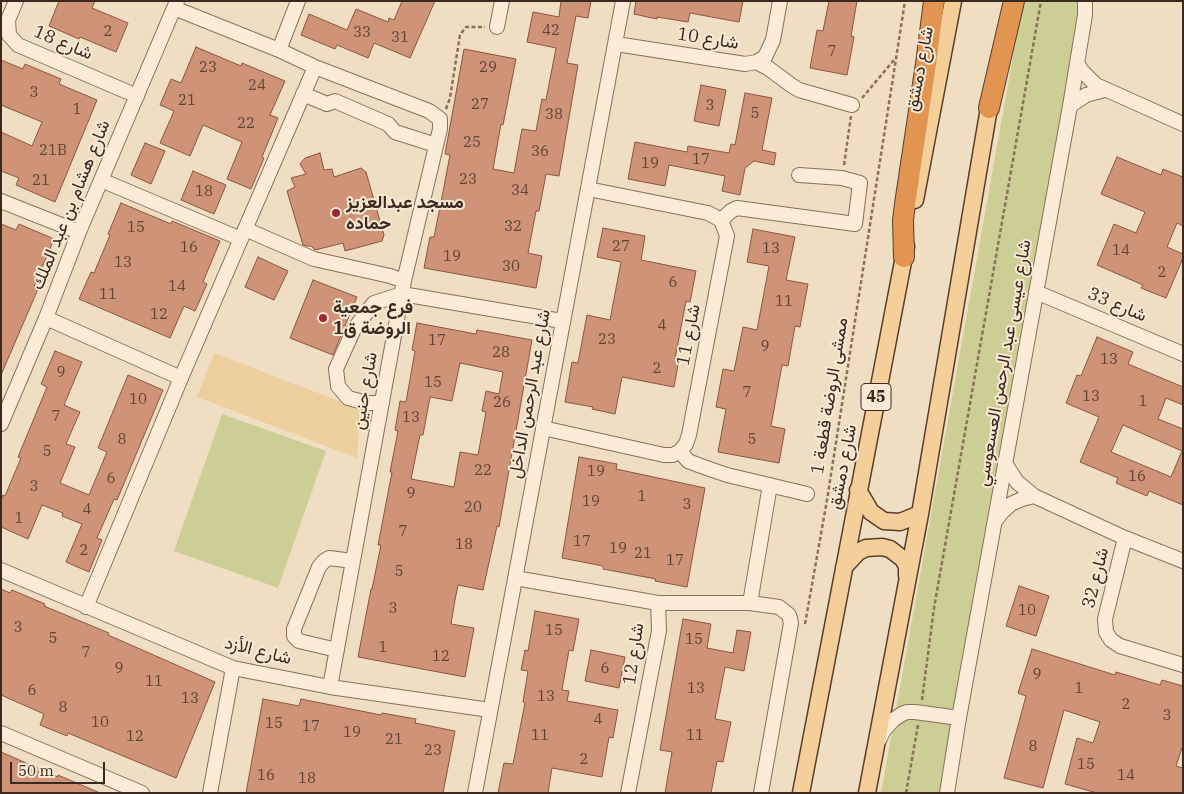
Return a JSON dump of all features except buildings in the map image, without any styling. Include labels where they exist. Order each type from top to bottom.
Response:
[{"type":"highway","points":[[904,257],[903,220],[934,1]]},
{"type":"highway","points":[[989,108],[1014,1]]},
{"type":"main road","name":"شارع دمشق","points":[[801,793],[953,1]]},
{"type":"main road","points":[[867,793],[920,514],[989,108],[1003,1]]},
{"type":"main road","points":[[858,490],[871,512],[884,521],[900,522],[920,514]]},
{"type":"main road","points":[[844,567],[858,552],[866,548],[882,547],[890,549],[903,559],[908,578]]},
{"type":"street","name":"شارع 18","points":[[16,1],[8,20],[9,35],[18,45],[137,96]]},
{"type":"street","points":[[279,50],[298,1]]},
{"type":"street","points":[[497,27],[502,1]]},
{"type":"street","name":"شارع عبد الرحمن الداخل","points":[[475,793],[623,1]]},
{"type":"street","name":"شارع 10","points":[[616,44],[745,64],[756,62],[765,57],[773,40],[780,1]]},
{"type":"street","name":"شارع عيسى عبد الرحمن العسعوسي","points":[[947,793],[994,521],[1070,106],[1085,8],[1090,1]]},
{"type":"street","name":"شارع هشام بن عبد الملك","points":[[1,424],[46,318],[79,232],[175,5]]},
{"type":"street","points":[[175,5],[315,67],[429,111],[440,119]]},
{"type":"street","points":[[756,62],[768,68],[799,90],[852,106]]},
{"type":"street","points":[[1077,63],[1089,78],[1104,90],[1183,124]]},
{"type":"street","points":[[86,607],[181,378],[315,67]]},
{"type":"street","points":[[1070,106],[1086,96],[1104,90]]},
{"type":"street","points":[[303,94],[327,104],[335,101],[388,124],[395,132],[436,145]]},
{"type":"street","name":"شارع حنين","points":[[330,687],[403,287],[441,124],[440,119]]},
{"type":"street","points":[[588,189],[708,213],[721,220],[737,208],[855,224],[860,183],[842,178],[799,175]]},
{"type":"street","points":[[101,180],[314,259],[390,276],[403,287],[562,321]]},
{"type":"street","points":[[1,200],[79,232]]},
{"type":"street","name":"شارع 11","points":[[680,451],[686,444],[689,434],[727,236],[721,220]]},
{"type":"street","points":[[382,403],[367,403],[348,398],[338,386],[336,370],[354,329],[374,303],[403,287]]},
{"type":"street","name":"شارع 33","points":[[1036,292],[1183,354]]},
{"type":"street","points":[[46,318],[181,378]]},
{"type":"street","points":[[543,428],[664,455],[673,455],[680,451],[688,461],[727,475],[807,494]]},
{"type":"street","name":"شارع 32","points":[[1006,463],[1017,482],[1034,496],[1125,538],[1183,561]]},
{"type":"street","points":[[750,603],[770,485]]},
{"type":"street","points":[[994,521],[1011,504],[1034,496]]},
{"type":"street","name":"شارع 32","points":[[1125,538],[1105,618],[1108,636],[1116,644],[1125,648],[1183,665]]},
{"type":"street","points":[[337,650],[299,642],[294,636],[294,629],[319,567],[324,560],[329,558],[353,561]]},
{"type":"street","name":"شارع الأزد","points":[[1,570],[233,668],[330,687],[490,710]]},
{"type":"street","name":"شارع 12","points":[[515,578],[658,603],[659,631],[628,793]]},
{"type":"street","points":[[658,603],[750,603],[779,607],[788,615],[791,623],[761,793]]},
{"type":"street","points":[[210,793],[233,668]]},
{"type":"street","points":[[874,752],[884,730],[902,714],[920,712],[959,718]]},
{"type":"street","points":[[1,733],[142,793]]},
{"type":"path","name":"ممشى الروضة قطعة 1","points":[[804,627],[828,490],[905,1]]},
{"type":"path","points":[[906,793],[920,712],[936,598],[1041,1]]},
{"type":"path","points":[[440,119],[449,104],[462,31],[471,27],[497,27]]},
{"type":"path","points":[[842,178],[852,106],[866,95],[895,59]]},
{"type":"green space","points":[[1023,1],[1081,1],[941,793],[881,793]]},
{"type":"green space","points":[[222,414],[326,451],[278,588],[174,551]]},
{"type":"sand","points":[[214,353],[360,409],[357,458],[197,397]]},
{"type":"place","name":"مسجد عبدالعزيز حماده","points":[[336,213]]},
{"type":"place","name":"فرع جمعية الروضة ق1","points":[[323,318]]}]
